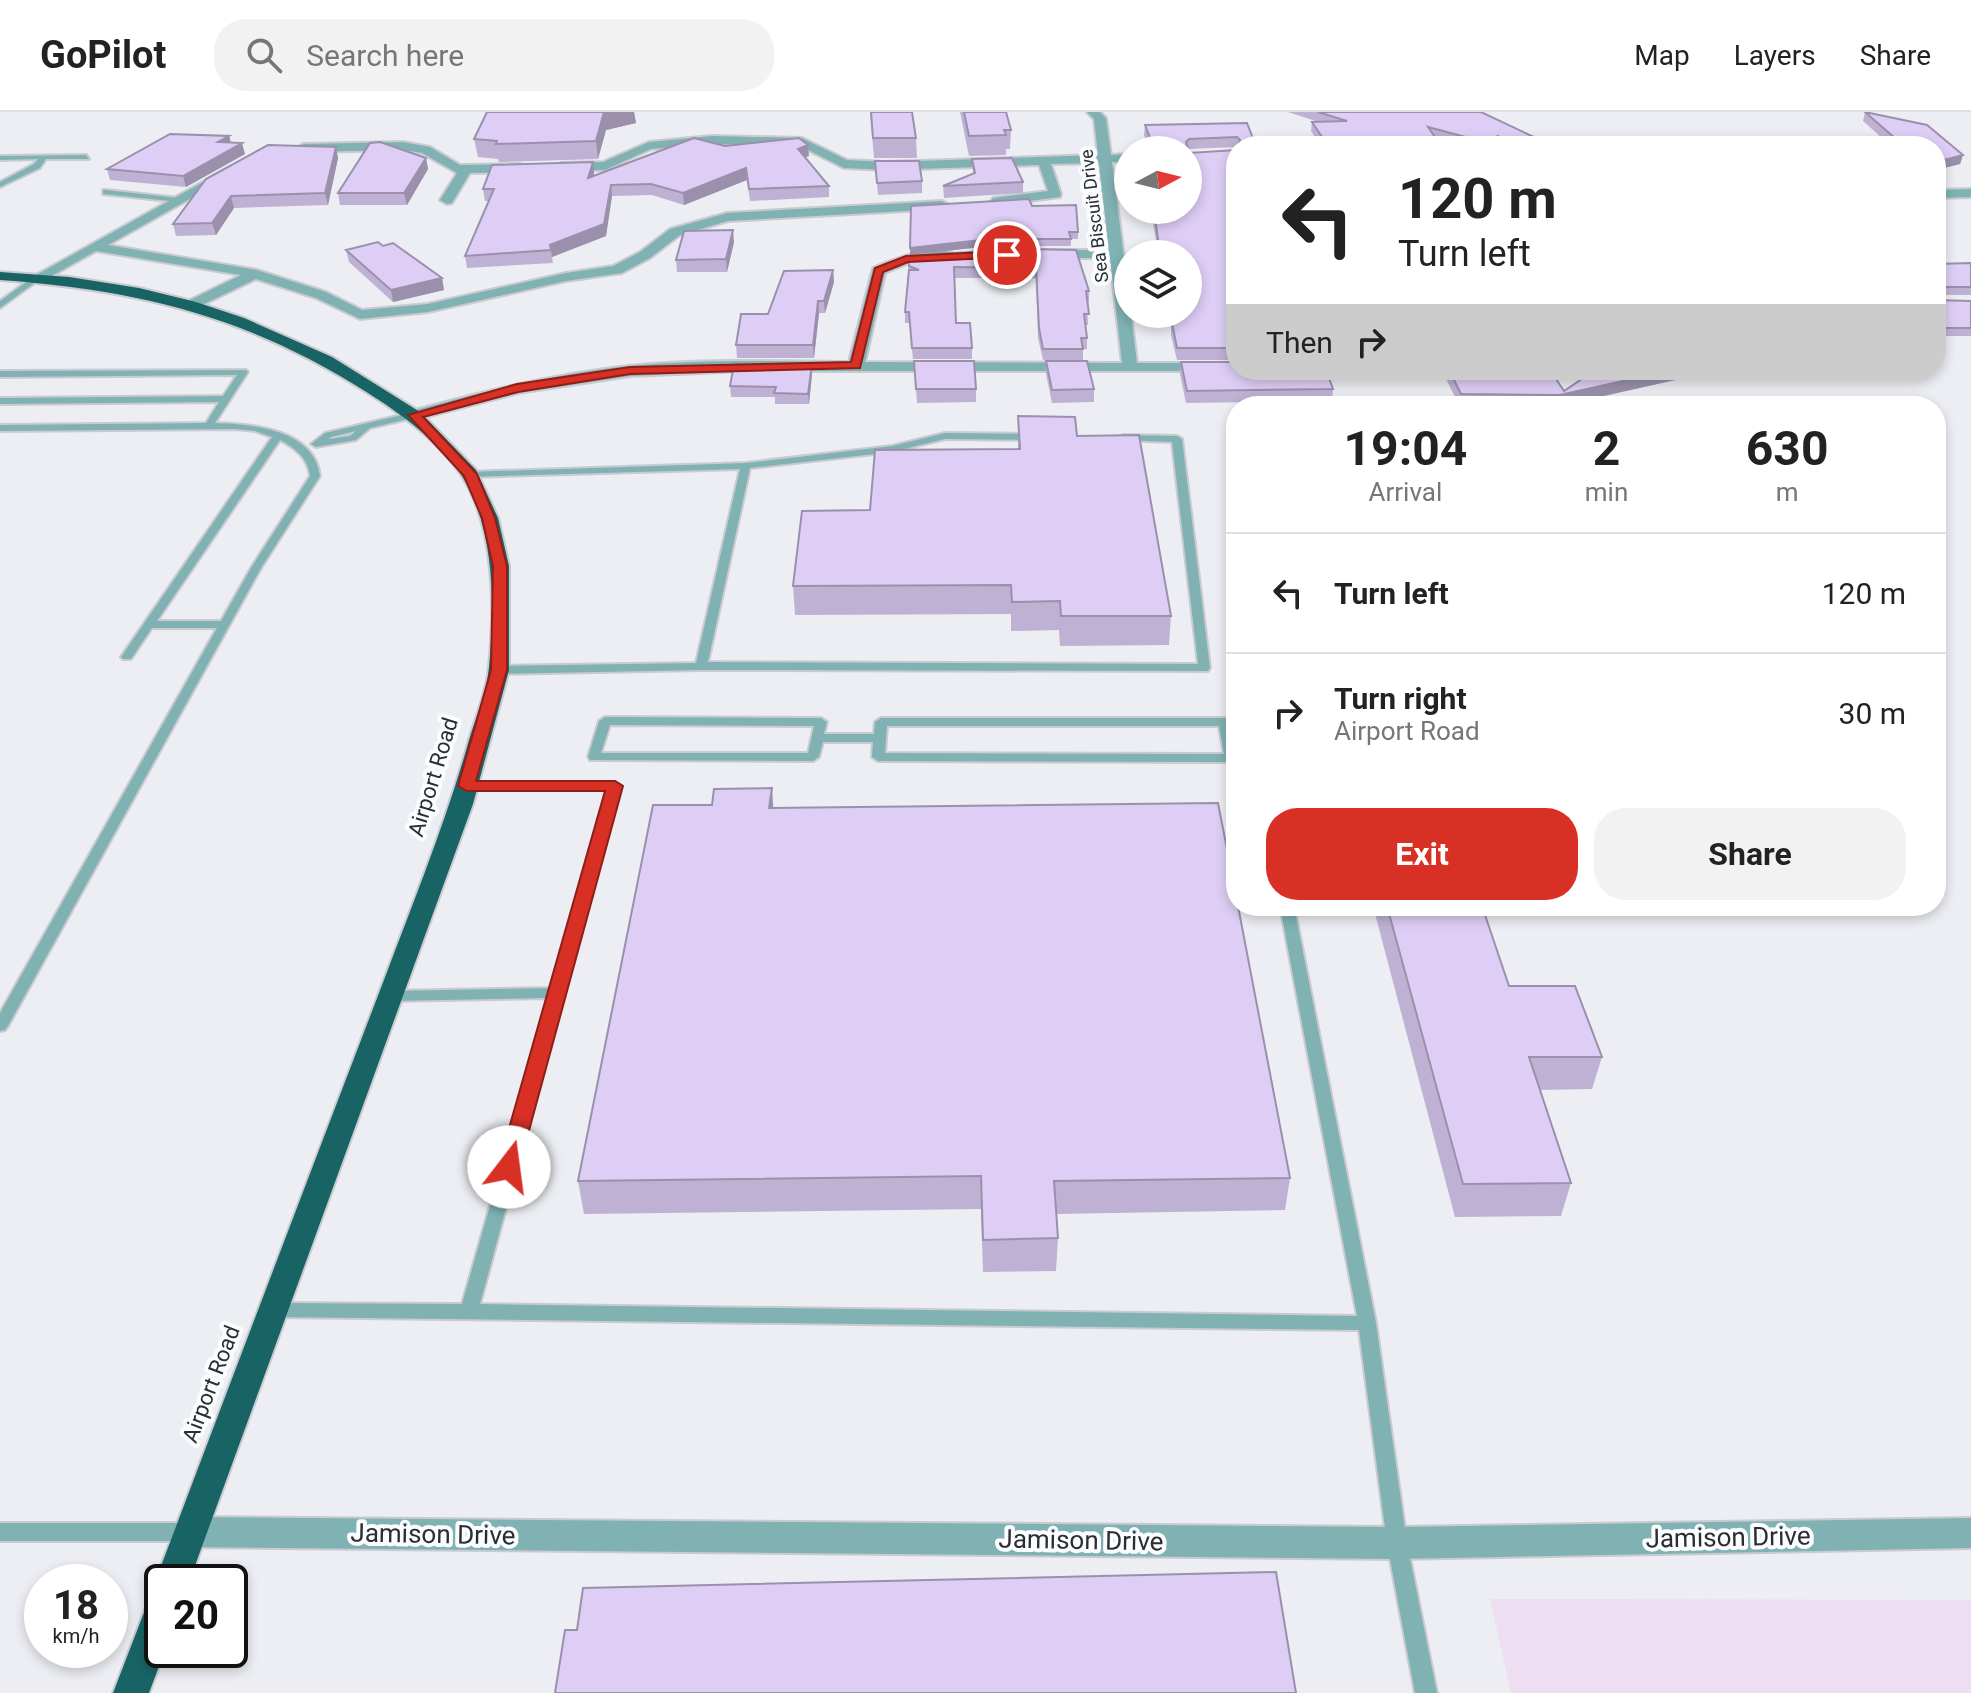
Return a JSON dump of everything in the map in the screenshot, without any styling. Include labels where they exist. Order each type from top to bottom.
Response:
[{"type":"highway","name":"Airport Road","points":[[0,276],[139,292],[191,305],[239,321],[327,360],[414,415],[470,474],[489,518],[500,566],[499,670],[467,786],[178,1564]]},
{"type":"highway","points":[[131,1693],[144,1658]]},
{"type":"street","name":"Sea Biscuit Drive","points":[[1093,112],[1100,118],[1114,240]]},
{"type":"street","points":[[543,168],[605,166],[649,146],[712,140],[802,142],[844,164],[886,166],[1114,159]]},
{"type":"street","points":[[282,149],[403,146],[426,150],[458,169],[528,168]]},
{"type":"street","points":[[978,202],[1055,194],[1044,161]]},
{"type":"street","points":[[36,279],[242,164]]},
{"type":"street","points":[[447,200],[465,170]]},
{"type":"street","points":[[1946,194],[1971,193]]},
{"type":"street","points":[[97,247],[255,274],[321,295],[360,315],[428,308],[566,277],[617,270],[645,255],[675,232],[727,217],[963,203]]},
{"type":"street","points":[[1027,254],[1114,254]]},
{"type":"street","points":[[856,366],[878,271],[906,259],[967,255]]},
{"type":"street","points":[[191,305],[255,274]]},
{"type":"street","name":"Sea Biscuit Drive","points":[[1125,328],[1130,366]]},
{"type":"street","points":[[414,415],[517,388],[630,371],[856,366],[1226,368]]},
{"type":"street","name":"Jamison Drive","points":[[190,1532],[1397,1543],[1971,1533]]},
{"type":"lane","points":[[0,185],[37,166],[44,157]]},
{"type":"lane","points":[[0,158],[86,157]]},
{"type":"lane","points":[[106,192],[179,200]]},
{"type":"lane","points":[[0,305],[36,279]]},
{"type":"lane","points":[[0,374],[243,372],[209,426]]},
{"type":"lane","points":[[0,401],[226,399]]},
{"type":"lane","points":[[300,449],[316,444],[328,435],[366,429],[414,415]]},
{"type":"lane","points":[[0,428],[209,426],[261,430],[300,449],[316,465],[315,476],[256,568],[0,1026]]},
{"type":"lane","points":[[470,474],[746,466],[892,449],[945,436],[1053,437]]},
{"type":"lane","points":[[127,657],[277,437]]},
{"type":"lane","points":[[499,670],[701,666],[1204,668],[1177,439],[1115,438]]},
{"type":"lane","points":[[701,666],[746,466]]},
{"type":"lane","points":[[149,625],[225,624]]},
{"type":"lane","points":[[586,786],[594,757],[605,721],[821,722],[813,757],[594,757]]},
{"type":"lane","points":[[1226,724],[881,722],[878,757],[1226,758]]},
{"type":"lane","points":[[818,738],[880,738]]},
{"type":"lane","points":[[467,786],[615,786],[469,1311]]},
{"type":"lane","points":[[1289,916],[1367,1323],[1397,1543],[1426,1693]]},
{"type":"lane","points":[[390,996],[557,993]]},
{"type":"lane","points":[[273,1310],[1367,1323]]},
{"type":"lane","points":[[0,1532],[190,1532]]},
{"type":"shaded area","points":[[1490,1599],[1971,1600],[1971,1693],[1511,1693]]},
{"type":"building","points":[[487,112],[604,112],[596,141],[496,144],[497,141],[474,139]]},
{"type":"building","points":[[871,112],[912,112],[916,138],[873,138]]},
{"type":"building","points":[[964,112],[1006,112],[1011,130],[1004,130],[1006,135],[969,136]]},
{"type":"building","points":[[1318,112],[1481,112],[1532,136],[1462,136],[1428,127],[1434,136],[1321,136],[1312,122],[1347,121]]},
{"type":"building","points":[[1865,112],[1927,125],[1940,136],[1893,136]]},
{"type":"building","points":[[1247,123],[1252,136],[1202,138],[1202,136],[1149,136],[1145,125]]},
{"type":"building","points":[[170,134],[229,136],[218,142],[242,143],[183,176],[107,169]]},
{"type":"building","points":[[694,138],[725,146],[799,138],[808,145],[798,149],[829,186],[749,189],[746,168],[683,193],[651,184],[611,185],[604,224],[550,245],[551,250],[465,256],[494,189],[483,189],[492,165],[593,162],[588,178]]},
{"type":"building","points":[[1946,141],[1963,155],[1946,159]]},
{"type":"building","points":[[380,142],[426,158],[404,193],[338,193],[370,143]]},
{"type":"building","points":[[268,145],[336,147],[325,193],[231,196],[212,223],[173,224],[206,179]]},
{"type":"building","points":[[1226,151],[1226,348],[1177,348],[1173,328],[1202,328],[1202,240],[1158,240],[1156,224],[1202,224],[1202,152]]},
{"type":"building","points":[[1012,158],[1023,182],[943,186],[975,173],[972,159]]},
{"type":"building","points":[[875,161],[919,161],[922,181],[877,183]]},
{"type":"building","points":[[1029,199],[1032,206],[1076,205],[1078,232],[1069,232],[1071,239],[990,239],[910,248],[911,206]]},
{"type":"building","points":[[733,230],[726,259],[676,260],[684,231]]},
{"type":"building","points":[[378,242],[383,246],[393,243],[442,278],[391,290],[346,250]]},
{"type":"building","points":[[1076,250],[1089,291],[1086,291],[1089,314],[1084,314],[1087,338],[1081,338],[1083,349],[1043,349],[1036,268],[954,267],[956,323],[970,323],[972,348],[912,348],[909,312],[905,312],[909,270],[919,270],[909,266],[909,260],[933,254]]},
{"type":"building","points":[[1971,263],[1971,287],[1946,287],[1946,264]]},
{"type":"building","points":[[833,270],[824,301],[818,301],[813,345],[736,345],[741,314],[768,314],[784,271]]},
{"type":"building","points":[[1946,300],[1971,301],[1971,328],[1946,328]]},
{"type":"building","points":[[914,361],[974,361],[976,389],[916,389]]},
{"type":"building","points":[[1046,361],[1087,361],[1094,389],[1052,390]]},
{"type":"building","points":[[1181,362],[1226,362],[1226,380],[1330,380],[1333,389],[1187,391]]},
{"type":"building","points":[[734,364],[812,364],[808,394],[774,393],[776,387],[730,386]]},
{"type":"building","points":[[1454,380],[1557,380],[1564,391],[1580,380],[1627,380],[1560,395],[1461,394]]},
{"type":"building","points":[[1018,416],[1075,417],[1077,436],[1139,435],[1171,616],[1061,616],[1060,601],[1012,602],[1011,585],[793,586],[802,511],[870,510],[875,450],[1020,449]]},
{"type":"building","points":[[772,788],[769,808],[1218,803],[1226,844],[1226,916],[1240,916],[1290,1178],[1054,1181],[1058,1238],[983,1240],[981,1176],[578,1181],[653,805],[712,805],[714,789]]},
{"type":"building","points":[[1390,916],[1485,916],[1509,986],[1575,986],[1602,1057],[1529,1057],[1571,1183],[1463,1184]]},
{"type":"building","points":[[1276,1572],[1296,1693],[555,1693],[565,1630],[577,1630],[583,1588]]},
{"type":"route","points":[[509,1167],[615,786],[467,786],[499,670],[500,566],[489,518],[470,474],[414,415],[517,388],[630,371],[747,366],[856,366],[878,271],[906,259],[1007,255]]}]
